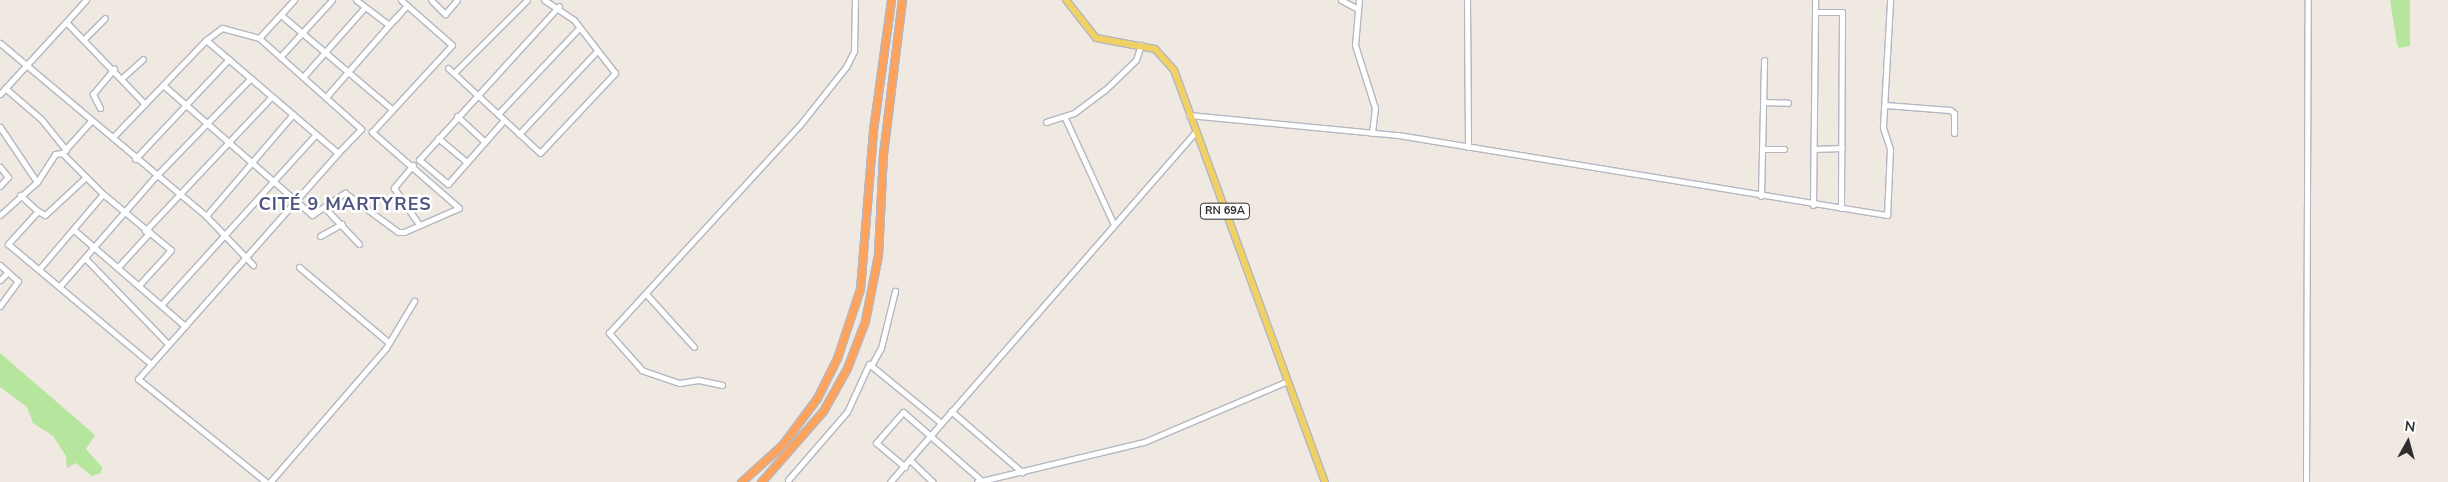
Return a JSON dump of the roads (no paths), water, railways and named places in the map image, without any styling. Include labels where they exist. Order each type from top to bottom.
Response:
[{"type":"highway","points":[[741,482],[782,445],[817,398],[860,289],[873,130],[891,0]]},
{"type":"highway","points":[[761,482],[823,411],[847,368],[865,321],[878,256],[883,154],[902,0]]},
{"type":"main road","name":"RN 69A","points":[[1066,0],[1096,38],[1141,45],[1166,58],[1196,131],[1325,482]]},
{"type":"street","points":[[0,94],[24,63],[86,0]]},
{"type":"street","points":[[259,38],[294,0]]},
{"type":"street","points":[[280,57],[332,0]]},
{"type":"street","points":[[356,0],[387,27]]},
{"type":"street","points":[[372,132],[452,45],[401,0]]},
{"type":"street","points":[[431,0],[445,14],[458,0]]},
{"type":"street","points":[[454,73],[527,0]]},
{"type":"street","points":[[722,385],[698,380],[674,382],[635,366],[608,333],[647,294],[846,67],[854,51],[855,0]]},
{"type":"street","points":[[1341,0],[1356,8]]},
{"type":"street","points":[[1359,0],[1356,8],[1355,45],[1375,108],[1372,133]]},
{"type":"street","points":[[1467,0],[1468,147]]},
{"type":"street","points":[[1813,205],[1815,0]]},
{"type":"street","points":[[1189,115],[1372,133],[1468,147],[1813,205],[1887,215],[1890,149],[1883,126],[1890,0]]},
{"type":"street","points":[[2306,482],[2308,0]]},
{"type":"street","points":[[448,68],[540,153],[615,73],[580,28],[559,6],[547,1]]},
{"type":"street","points":[[387,27],[407,5]]},
{"type":"street","points":[[504,120],[448,184],[419,160],[476,94],[559,6]]},
{"type":"street","points":[[303,77],[364,8]]},
{"type":"street","points":[[1815,12],[1842,12],[1841,208]]},
{"type":"street","points":[[281,14],[392,109]]},
{"type":"street","points":[[326,97],[396,17]]},
{"type":"street","points":[[85,38],[105,18]]},
{"type":"street","points":[[66,22],[85,38],[145,104]]},
{"type":"street","points":[[113,137],[206,40],[222,28],[259,38],[361,129],[372,132],[413,165],[460,208],[418,222],[398,232],[342,193],[312,215],[163,85]]},
{"type":"street","points":[[498,114],[580,28]]},
{"type":"street","points":[[206,40],[338,153]]},
{"type":"street","points":[[0,43],[91,121],[113,137],[135,159],[206,216],[246,253],[254,265]]},
{"type":"street","points":[[1046,122],[1064,118],[1130,66],[1141,45]]},
{"type":"street","points":[[519,134],[597,51]]},
{"type":"street","points":[[122,78],[143,59]]},
{"type":"street","points":[[135,159],[187,106],[229,59]]},
{"type":"street","points":[[1761,196],[1764,60]]},
{"type":"street","points":[[100,108],[93,94],[114,69]]},
{"type":"street","points":[[59,287],[156,176],[206,122],[251,78]]},
{"type":"street","points":[[5,88],[41,119],[64,151],[103,194],[171,250],[140,284]]},
{"type":"street","points":[[118,266],[179,195],[272,96]]},
{"type":"street","points":[[1763,102],[1788,103]]},
{"type":"street","points":[[1885,105],[1953,111],[1954,133]]},
{"type":"street","points":[[206,216],[254,163],[293,114]]},
{"type":"street","points":[[456,116],[485,142]]},
{"type":"street","points":[[1064,118],[1113,223]]},
{"type":"street","points":[[0,215],[20,195],[37,182],[55,154],[64,151],[91,121]]},
{"type":"street","points":[[0,127],[37,182]]},
{"type":"street","points":[[266,482],[138,379],[167,343],[185,326],[294,199],[361,129]]},
{"type":"street","points":[[890,482],[905,467],[1113,223],[1196,131]]},
{"type":"street","points":[[162,304],[272,179],[316,134]]},
{"type":"street","points":[[438,138],[467,162]]},
{"type":"street","points":[[1814,149],[1842,148]]},
{"type":"street","points":[[1762,149],[1784,149]]},
{"type":"street","points":[[413,165],[394,188],[418,222]]},
{"type":"street","points":[[0,167],[8,176],[0,186]]},
{"type":"street","points":[[20,195],[45,215],[86,177]]},
{"type":"street","points":[[40,268],[103,194]]},
{"type":"street","points":[[324,207],[359,244]]},
{"type":"street","points":[[38,211],[8,244],[40,268],[59,287],[150,364]]},
{"type":"street","points":[[320,236],[342,224]]},
{"type":"street","points":[[74,230],[140,284],[185,326]]},
{"type":"street","points":[[84,258],[167,343]]},
{"type":"street","points":[[0,265],[18,280],[0,306]]},
{"type":"street","points":[[299,267],[388,342]]},
{"type":"street","points":[[0,280],[8,272]]},
{"type":"street","points":[[788,480],[847,412],[881,348],[895,291]]},
{"type":"street","points":[[647,294],[694,347]]},
{"type":"street","points":[[270,482],[388,342],[414,301]]},
{"type":"street","points":[[872,364],[942,423]]},
{"type":"street","points":[[905,467],[876,444],[903,412],[980,482],[1144,442],[1288,381]]},
{"type":"street","points":[[951,411],[1022,472]]},
{"type":"street","points":[[910,461],[933,482]]},
{"type":"district","name":"CITÉ 9 MARTYRES","points":[[345,204]]}]
